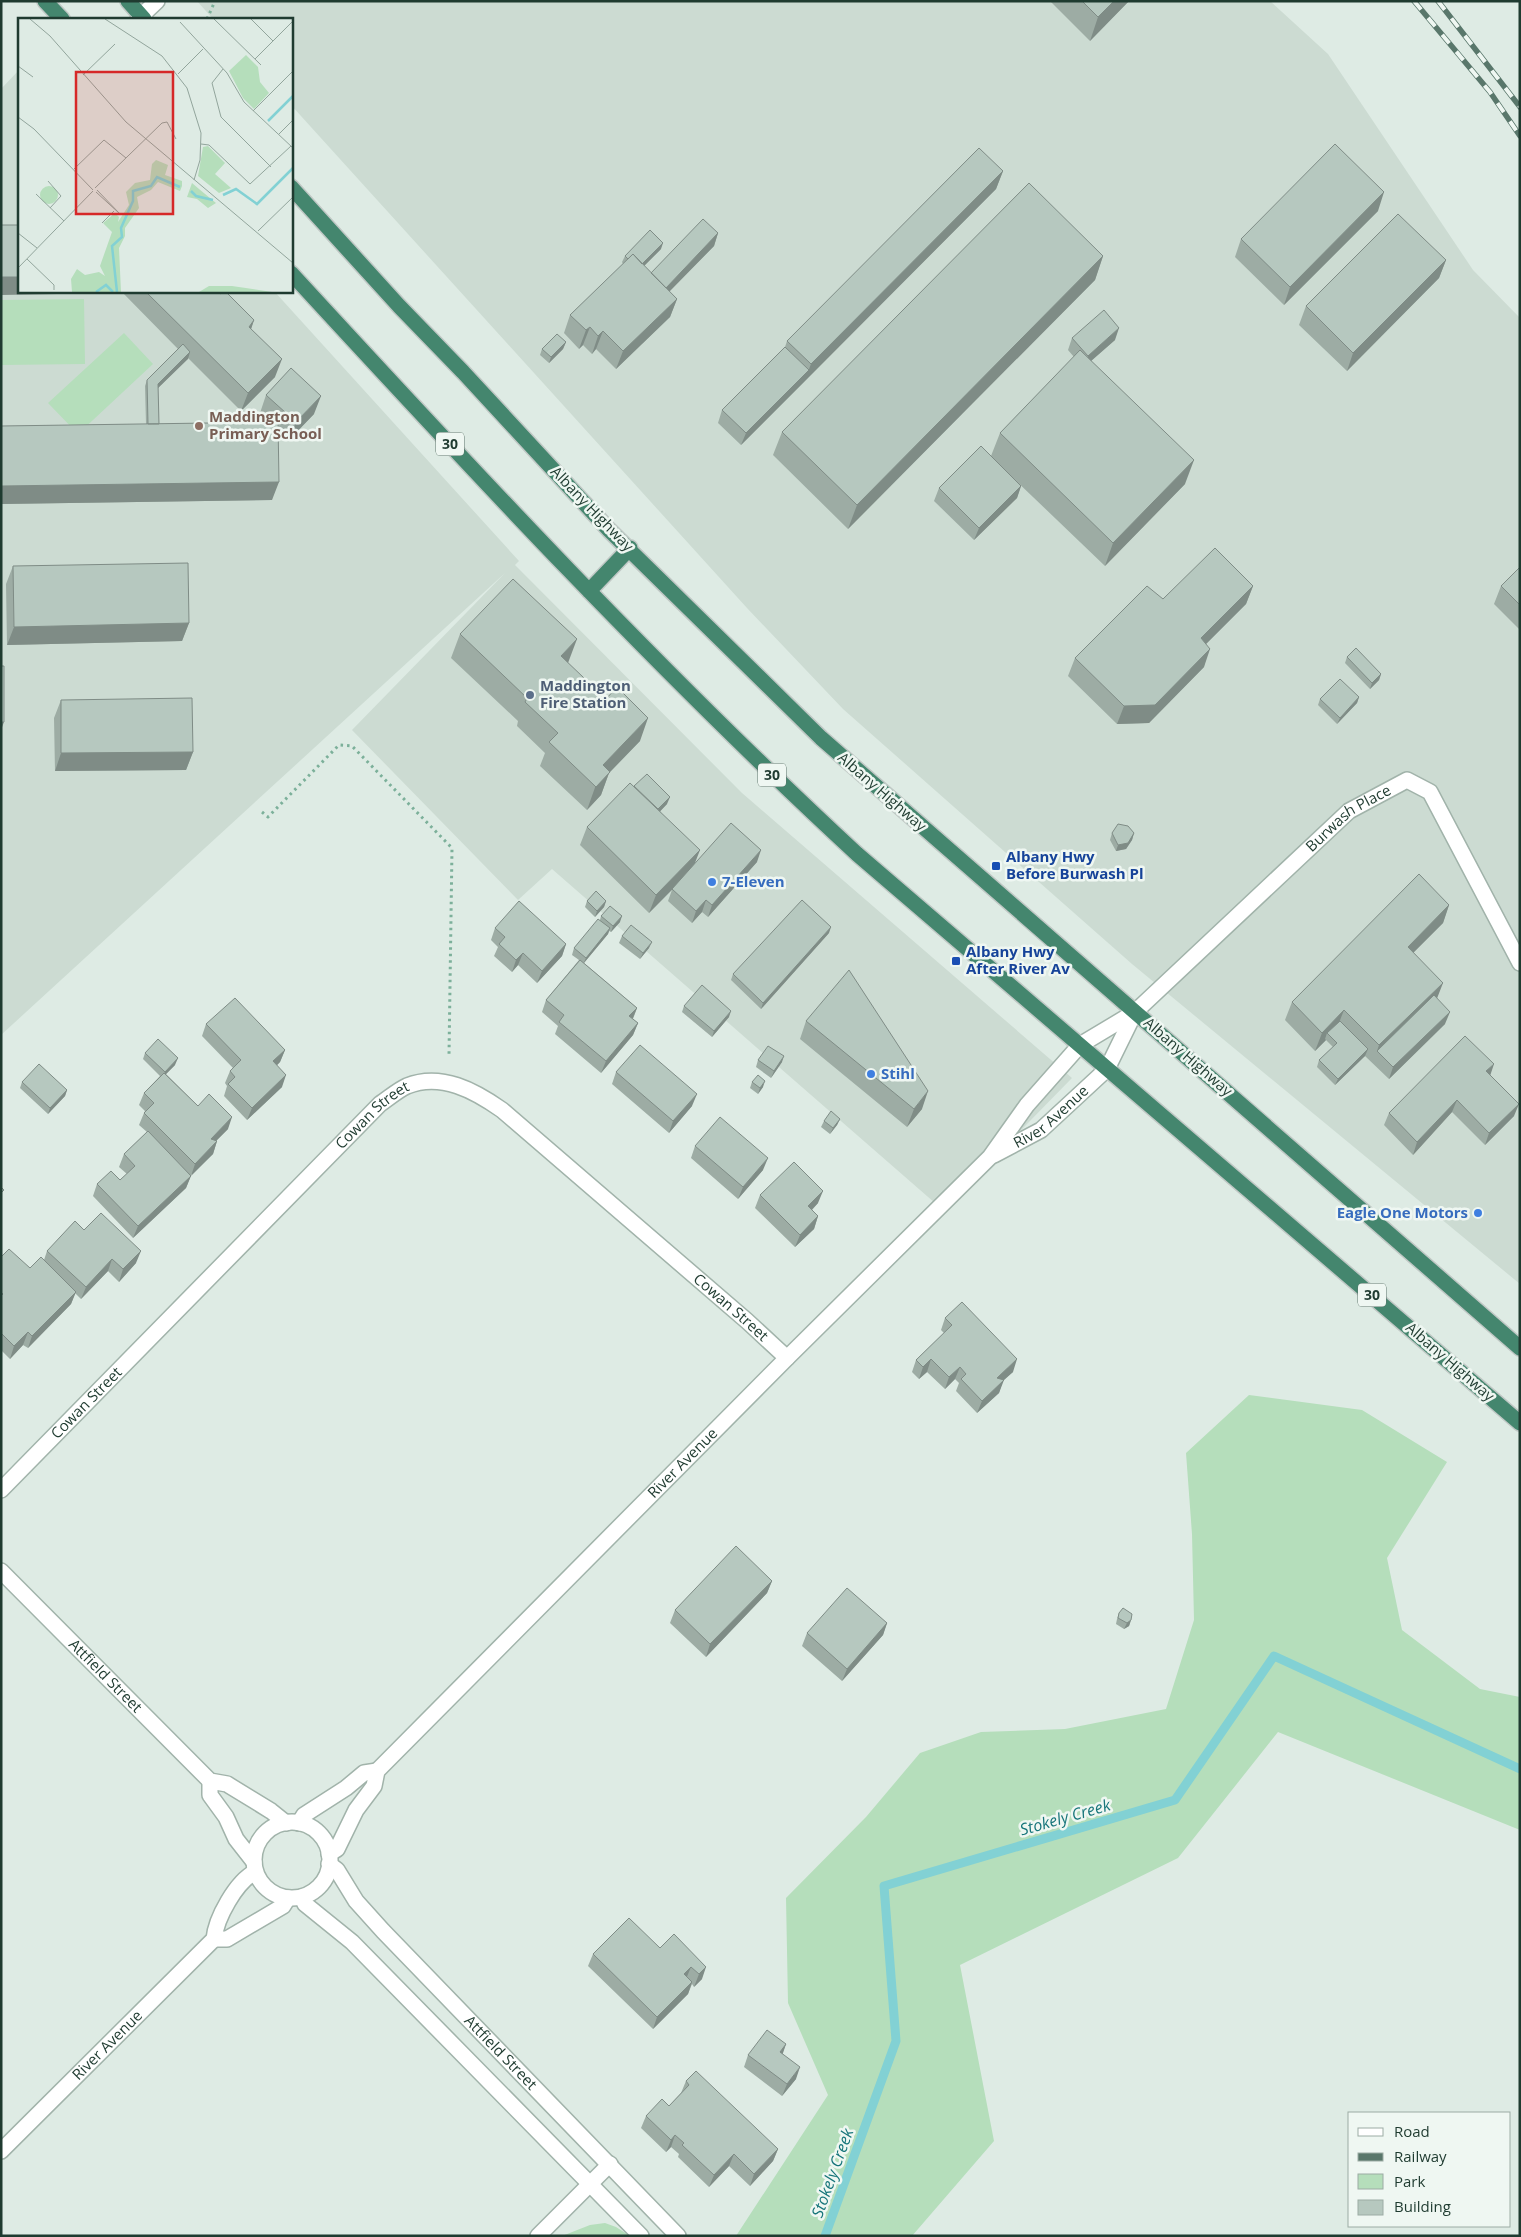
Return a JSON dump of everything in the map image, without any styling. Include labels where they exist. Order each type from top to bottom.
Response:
[{"type":"highway","points":[[45,1],[61,18]]},
{"type":"highway","points":[[128,1],[141,18]]},
{"type":"highway","name":"Albany Highway","points":[[292,188],[609,530],[630,548],[820,738],[1520,1348]]},
{"type":"highway","name":"Albany Highway","points":[[292,274],[444,439],[589,591],[728,733],[856,854],[1520,1422]]},
{"type":"highway","points":[[589,591],[630,548]]},
{"type":"street","points":[[141,18],[157,1]]},
{"type":"street","name":"Burwash Place","points":[[1136,1012],[1349,811],[1407,780],[1430,792],[1520,963]]},
{"type":"street","points":[[1107,1070],[1136,1012]]},
{"type":"street","name":"River Avenue","points":[[329,1859],[337,1849],[356,1810],[374,1786],[377,1771],[787,1358],[990,1157],[1027,1105],[1080,1045],[1136,1012]]},
{"type":"street","name":"River Avenue","points":[[990,1157],[1041,1130],[1107,1070]]},
{"type":"street","name":"Cowan Street","points":[[1,1490],[380,1104],[407,1086],[428,1082],[457,1084],[481,1095],[502,1110],[747,1320],[787,1358]]},
{"type":"street","name":"Attfield Street","points":[[1,1571],[210,1781],[227,1784],[293,1823]]},
{"type":"street","name":"River Avenue","points":[[293,1823],[346,1788],[364,1773],[377,1771]]},
{"type":"street","name":"Attfield Street","points":[[210,1781],[210,1795],[226,1817],[236,1838],[254,1867]]},
{"type":"street","points":[[214,1938],[227,1940],[295,1898],[312,1892],[320,1885],[326,1876],[329,1859],[326,1843],[319,1834],[293,1823],[266,1832],[259,1840],[254,1867],[268,1890],[278,1896],[295,1898]]},
{"type":"street","name":"Attfield Street","points":[[329,1859],[356,1900],[383,1931],[678,2236]]},
{"type":"street","name":"River Avenue","points":[[1,2152],[214,1938],[215,1925],[239,1886],[254,1867]]},
{"type":"street","name":"Attfield Street","points":[[295,1898],[352,1942],[640,2236]]},
{"type":"street","points":[[538,2236],[610,2164]]},
{"type":"path","points":[[206,18],[214,1]]},
{"type":"path","points":[[262,812],[268,818],[339,745],[352,746],[452,848],[449,1055]]},
{"type":"shaded area","points":[[197,1],[1270,1],[1328,54],[1473,270],[1520,318],[1520,1284],[1132,964],[843,709],[747,608],[292,106],[292,18],[212,18]]},
{"type":"shaded area","name":"Maddington Primary School","points":[[18,71],[18,292],[275,292],[519,561],[515,565],[742,793],[1072,1078],[943,1210],[552,869],[518,900],[352,730],[505,573],[1,1035],[1,89]]},
{"type":"green space","points":[[84,299],[85,364],[1,365],[1,300]]},
{"type":"green space","points":[[124,333],[153,364],[78,434],[48,403]]},
{"type":"green space","points":[[1249,1395],[1362,1410],[1447,1462],[1387,1558],[1402,1630],[1480,1689],[1520,1697],[1520,1830],[1278,1732],[1178,1858],[960,1965],[994,2141],[912,2236],[736,2236],[828,2095],[788,2003],[786,1898],[866,1817],[920,1753],[981,1732],[1065,1729],[1166,1709],[1194,1620],[1192,1534],[1186,1453]]},
{"type":"green space","points":[[605,2223],[616,2227],[630,2236],[562,2236],[590,2225]]},
{"type":"building","points":[[1082,1],[1114,1],[1098,17]]},
{"type":"building","points":[[1335,144],[1384,192],[1290,287],[1241,239]]},
{"type":"building","points":[[979,148],[1003,171],[811,364],[787,341]]},
{"type":"building","points":[[1029,183],[1103,256],[857,505],[782,432]]},
{"type":"building","points":[[1398,214],[1446,260],[1353,353],[1306,306]]},
{"type":"building","points":[[703,219],[718,233],[666,288],[651,273]]},
{"type":"building","points":[[1,225],[18,225],[18,277],[1,277]]},
{"type":"building","points":[[650,230],[663,243],[642,264],[633,254],[628,259],[625,256]]},
{"type":"building","points":[[633,254],[677,299],[623,351],[603,331],[598,336],[590,327],[586,330],[570,315]]},
{"type":"building","points":[[146,292],[218,292],[220,294],[226,292],[254,320],[249,327],[282,359],[248,393]]},
{"type":"building","points":[[1104,310],[1119,328],[1088,356],[1072,338]]},
{"type":"building","points":[[557,334],[566,342],[551,357],[542,349]]},
{"type":"building","points":[[183,344],[190,352],[158,384],[159,424],[148,424],[147,380]]},
{"type":"building","points":[[785,347],[809,370],[746,433],[722,410]]},
{"type":"building","points":[[1080,350],[1194,460],[1113,543],[1000,433]]},
{"type":"building","points":[[291,368],[321,396],[296,422],[266,395]]},
{"type":"building","points":[[278,422],[279,482],[1,486],[1,426]]},
{"type":"building","points":[[981,446],[1021,486],[979,528],[939,488]]},
{"type":"building","points":[[1215,548],[1253,586],[1201,638],[1210,649],[1155,705],[1124,706],[1075,658],[1147,586],[1163,599]]},
{"type":"building","points":[[188,563],[189,623],[14,627],[13,566]]},
{"type":"building","points":[[1520,567],[1520,605],[1501,586]]},
{"type":"building","name":"Maddington Fire Station","points":[[513,579],[577,639],[561,656],[606,699],[617,687],[648,718],[603,765],[610,772],[596,787],[549,742],[558,733],[525,702],[527,698],[460,634]]},
{"type":"building","points":[[1356,648],[1381,674],[1372,683],[1347,657]]},
{"type":"building","points":[[1,666],[4,666],[4,722],[1,722]]},
{"type":"building","points":[[1340,679],[1359,697],[1340,718],[1320,699]]},
{"type":"building","points":[[192,698],[193,752],[61,753],[61,700]]},
{"type":"building","points":[[647,774],[670,797],[658,809],[634,786]]},
{"type":"building","points":[[630,783],[700,850],[656,895],[587,827]]},
{"type":"building","name":"7-Eleven","points":[[731,823],[761,850],[712,905],[706,900],[696,911],[672,889]]},
{"type":"building","points":[[1118,824],[1128,826],[1134,833],[1128,843],[1118,845],[1112,833]]},
{"type":"building","points":[[1419,874],[1449,905],[1408,947],[1443,983],[1379,1045],[1344,1010],[1322,1033],[1292,1002]]},
{"type":"building","points":[[596,891],[606,901],[597,911],[587,901]]},
{"type":"building","name":"7-Eleven","points":[[802,900],[831,927],[763,1003],[733,974]]},
{"type":"building","points":[[519,901],[566,944],[542,971],[523,953],[516,960],[499,944],[505,937],[495,928]]},
{"type":"building","points":[[610,906],[622,916],[613,926],[601,916]]},
{"type":"building","points":[[598,919],[610,928],[586,958],[574,948]]},
{"type":"building","points":[[631,925],[652,942],[643,953],[622,936]]},
{"type":"building","points":[[580,960],[637,1008],[629,1016],[638,1023],[606,1061],[559,1022],[564,1015],[546,1000]]},
{"type":"building","points":[[849,970],[928,1091],[914,1109],[806,1021]]},
{"type":"building","points":[[702,985],[731,1011],[714,1031],[684,1006]]},
{"type":"building","points":[[1434,995],[1450,1012],[1393,1067],[1377,1051]]},
{"type":"building","points":[[235,998],[285,1050],[273,1061],[286,1075],[252,1108],[228,1084],[235,1077],[230,1071],[241,1060],[206,1024]]},
{"type":"building","points":[[1340,1021],[1368,1049],[1338,1079],[1319,1060],[1337,1043],[1327,1033]]},
{"type":"building","points":[[1465,1036],[1494,1064],[1486,1071],[1519,1104],[1489,1133],[1457,1100],[1417,1142],[1389,1113]]},
{"type":"building","points":[[158,1039],[178,1058],[165,1072],[145,1053]]},
{"type":"building","points":[[640,1045],[697,1094],[673,1121],[616,1072]]},
{"type":"building","points":[[768,1046],[784,1056],[774,1071],[758,1060]]},
{"type":"building","points":[[39,1064],[67,1090],[50,1108],[22,1082]]},
{"type":"building","points":[[164,1073],[198,1106],[209,1094],[232,1117],[211,1139],[217,1141],[195,1164],[144,1113],[154,1103],[144,1093]]},
{"type":"building","points":[[758,1075],[765,1081],[760,1088],[752,1082]]},
{"type":"building","points":[[831,1111],[840,1119],[833,1128],[824,1121]]},
{"type":"building","points":[[720,1117],[768,1158],[743,1187],[695,1146]]},
{"type":"building","points":[[148,1131],[191,1176],[138,1226],[97,1184],[111,1171],[120,1180],[135,1166],[124,1154]]},
{"type":"building","points":[[794,1162],[823,1191],[808,1206],[818,1216],[800,1235],[760,1195]]},
{"type":"building","points":[[101,1213],[141,1251],[123,1269],[112,1259],[86,1287],[47,1251],[75,1221],[84,1230]]},
{"type":"building","points":[[9,1249],[30,1268],[41,1257],[76,1292],[32,1336],[28,1332],[14,1346],[1,1333],[1,1296],[3,1294],[1,1292],[1,1257]]},
{"type":"building","points":[[962,1302],[1017,1359],[997,1378],[1004,1380],[982,1401],[961,1379],[966,1374],[960,1367],[949,1377],[931,1359],[923,1367],[916,1360],[952,1325],[945,1318]]},
{"type":"building","points":[[736,1546],[772,1581],[710,1644],[675,1610]]},
{"type":"building","points":[[847,1588],[887,1623],[847,1669],[807,1633]]},
{"type":"building","points":[[1123,1608],[1132,1614],[1131,1620],[1127,1623],[1118,1618]]},
{"type":"building","points":[[629,1918],[660,1948],[674,1934],[706,1967],[699,1974],[691,1967],[684,1974],[692,1982],[657,2017],[593,1954]]},
{"type":"building","points":[[767,2030],[786,2044],[780,2052],[800,2067],[787,2084],[748,2055]]},
{"type":"building","points":[[696,2071],[778,2149],[754,2174],[734,2154],[714,2175],[682,2145],[684,2143],[675,2135],[671,2140],[646,2116],[662,2099],[669,2106],[689,2085],[686,2081]]},
{"type":"waterway","name":"Stokely Creek","points":[[825,2236],[896,2041],[884,1886],[1175,1800],[1274,1656],[1520,1769]]},
{"type":"railway","points":[[1414,1],[1490,92],[1520,136]]},
{"type":"railway","points":[[1438,1],[1520,107]]},
{"type":"place","name":"Maddington Primary School","points":[[199,426]]},
{"type":"place","name":"Maddington Fire Station","points":[[530,695]]},
{"type":"place","name":"Albany Hwy Before Burwash Pl","points":[[996,866]]},
{"type":"place","name":"7-Eleven","points":[[712,882]]},
{"type":"place","name":"Albany Hwy After River Av","points":[[956,961]]},
{"type":"place","name":"Stihl","points":[[871,1074]]},
{"type":"place","name":"Eagle One Motors","points":[[1478,1213]]}]
